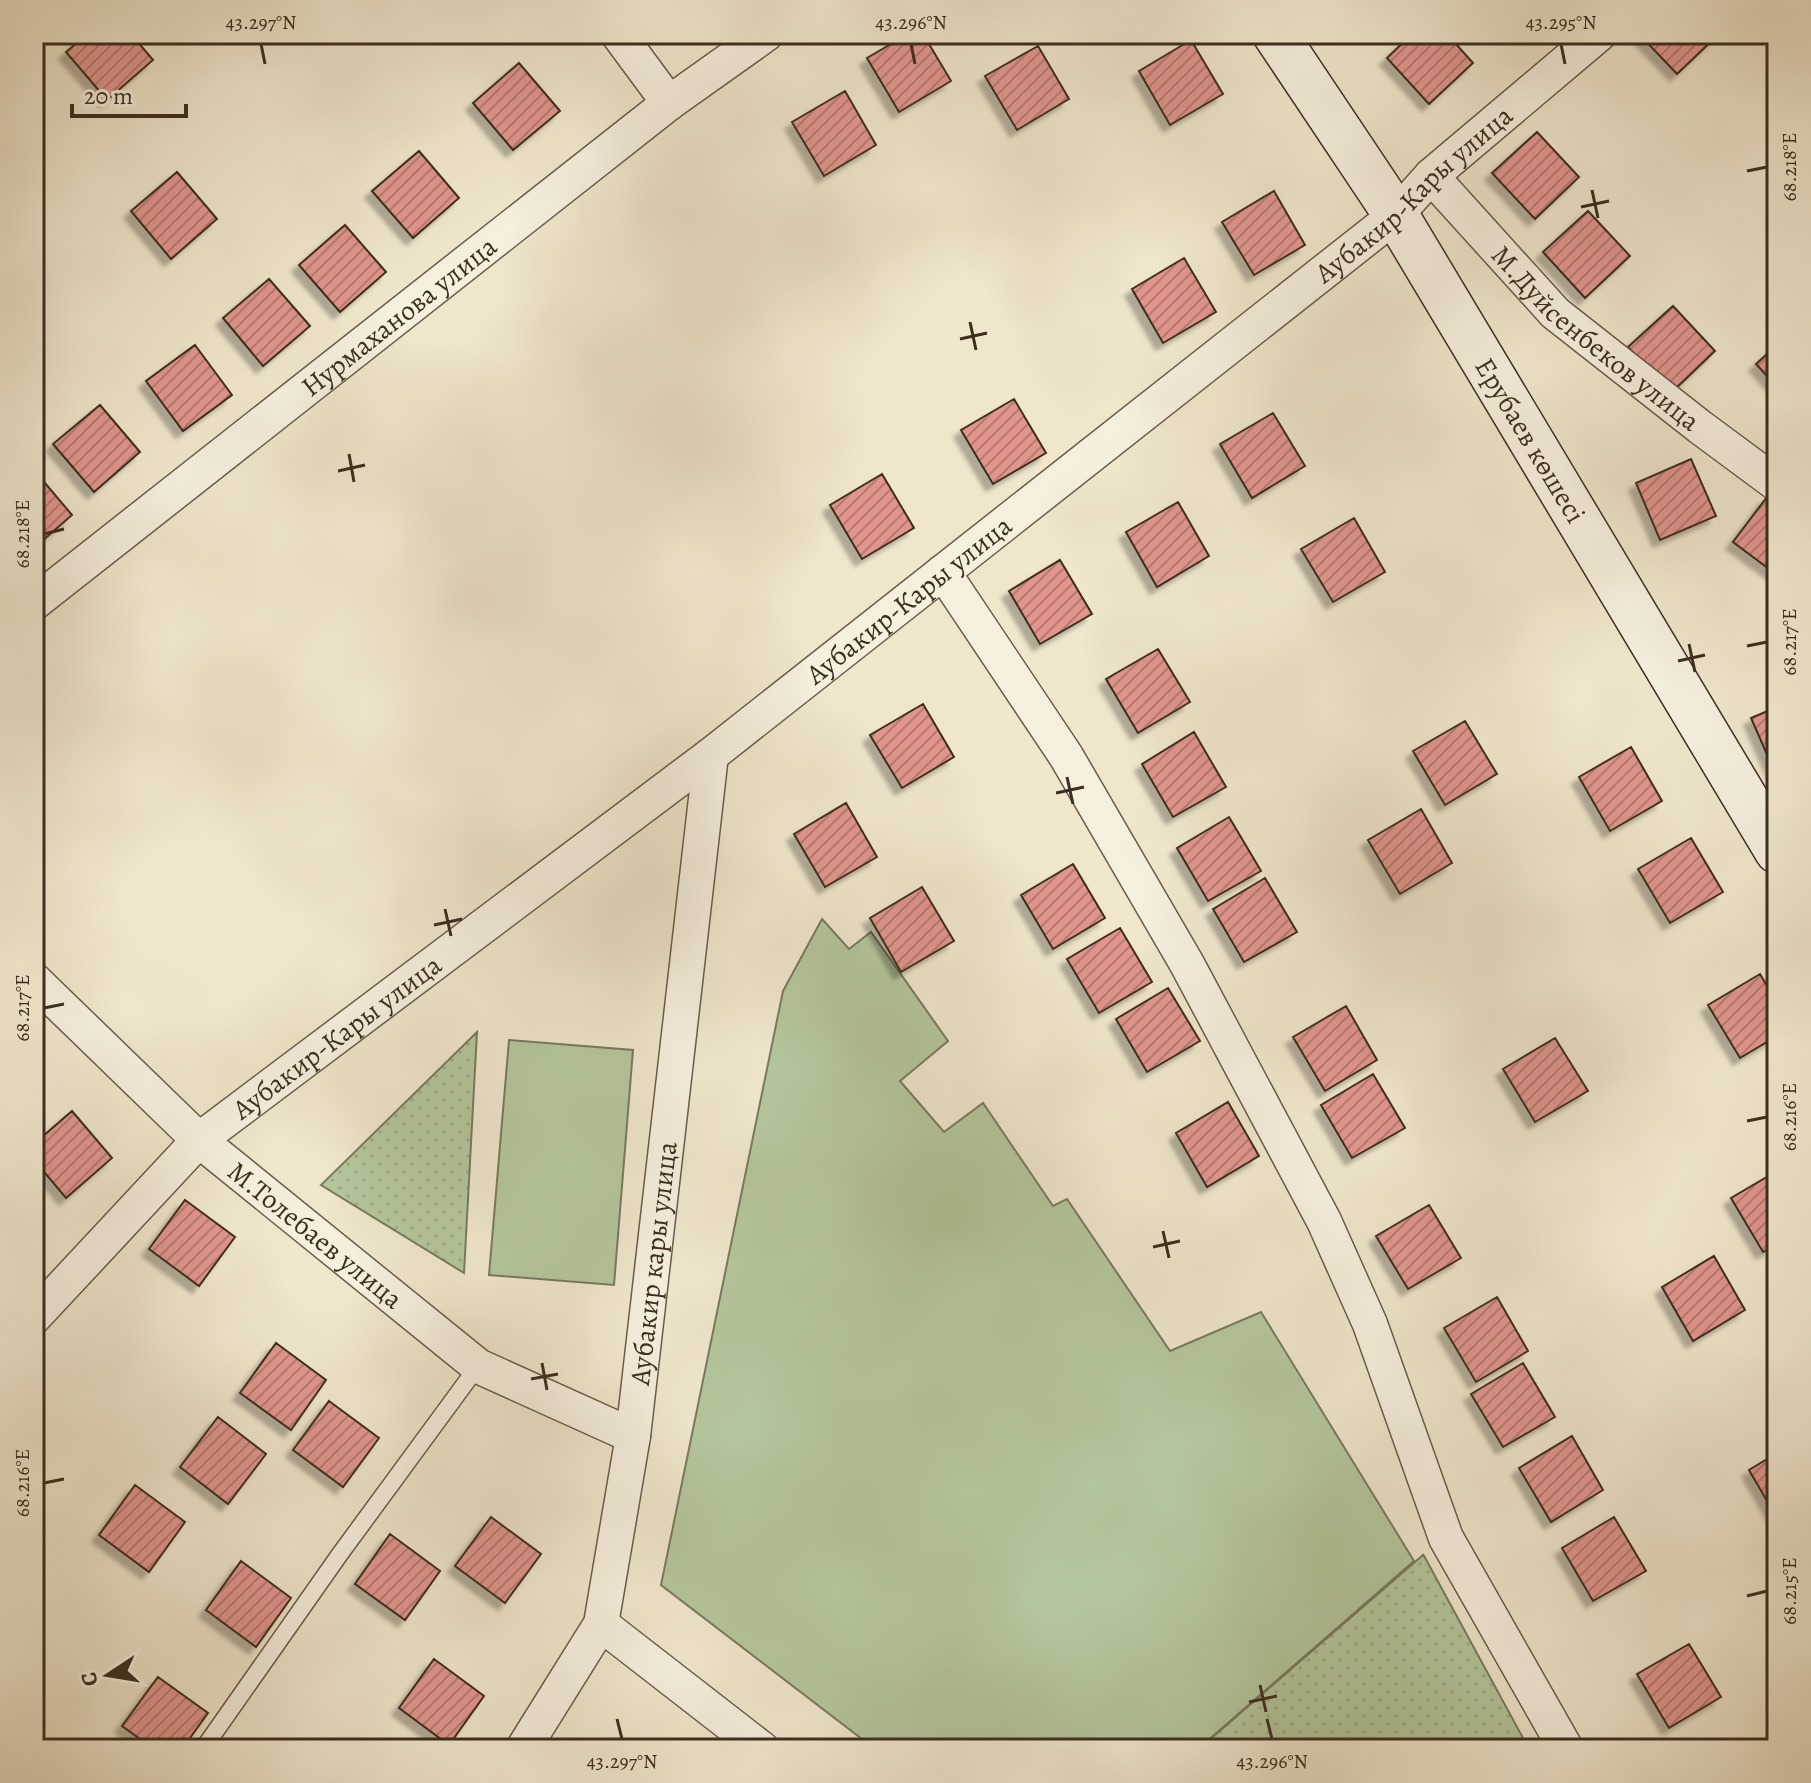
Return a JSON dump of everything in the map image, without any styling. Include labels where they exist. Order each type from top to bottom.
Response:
[{"type":"main road","name":"Ерубаев көшесі","points":[[1275,34],[1396,215],[1777,851]]},
{"type":"street","points":[[618,34],[669,103]]},
{"type":"street","name":"Нурмаханова улица","points":[[34,603],[669,103],[766,34]]},
{"type":"street","name":"Аубакир-Кары улица","points":[[34,1317],[199,1140],[711,755],[1396,215],[1431,176],[1599,34]]},
{"type":"street","name":"М.Дуйсенбеков улица","points":[[1431,176],[1555,313],[1777,484]]},
{"type":"street","points":[[943,572],[1089,795],[1187,964],[1324,1221],[1370,1324],[1446,1538],[1566,1749]]},
{"type":"street","name":"Аубакир кары улица","points":[[523,1749],[601,1624],[633,1436],[711,755]]},
{"type":"street","name":"М.Толебаев улица","points":[[34,980],[199,1140],[478,1366],[633,1436]]},
{"type":"street","points":[[601,1624],[762,1749]]},
{"type":"lane","points":[[203,1749],[340,1554],[478,1366]]},
{"type":"green space","points":[[822,919],[849,949],[871,932],[948,1041],[900,1081],[944,1132],[983,1103],[1053,1206],[1067,1199],[1170,1351],[1261,1312],[1414,1561],[1198,1749],[875,1749],[661,1585],[783,991]]},
{"type":"green space","points":[[477,1032],[464,1273],[321,1185]]},
{"type":"green space","points":[[509,1040],[633,1050],[614,1285],[489,1275]]},
{"type":"green space","points":[[1423,1555],[1529,1749],[1199,1749]]},
{"type":"building","points":[[87,34],[131,34],[153,60],[107,100],[66,52]]},
{"type":"building","points":[[908,34],[923,34],[951,81],[899,112],[867,58]]},
{"type":"building","points":[[1412,34],[1447,34],[1473,63],[1429,104],[1387,58]]},
{"type":"building","points":[[1639,34],[1719,34],[1677,74]]},
{"type":"building","points":[[1191,40],[1223,94],[1170,125],[1139,71]]},
{"type":"building","points":[[1038,46],[1069,99],[1017,130],[985,76]]},
{"type":"building","points":[[519,63],[560,111],[513,150],[473,103]]},
{"type":"building","points":[[845,91],[876,145],[824,176],[792,122]]},
{"type":"building","points":[[1537,132],[1579,177],[1535,219],[1492,173]]},
{"type":"building","points":[[419,151],[459,198],[413,238],[372,191]]},
{"type":"building","points":[[177,172],[217,219],[171,259],[131,211]]},
{"type":"building","points":[[1274,191],[1305,245],[1254,275],[1222,222]]},
{"type":"building","points":[[1588,211],[1630,256],[1585,298],[1543,252]]},
{"type":"building","points":[[345,225],[386,272],[340,312],[299,265]]},
{"type":"building","points":[[1184,258],[1216,312],[1163,343],[1132,289]]},
{"type":"building","points":[[269,279],[310,326],[263,366],[223,318]]},
{"type":"building","points":[[1673,306],[1715,351],[1671,393],[1628,347]]},
{"type":"building","points":[[195,345],[232,395],[183,431],[146,381]]},
{"type":"building","points":[[1777,345],[1777,387],[1756,364]]},
{"type":"building","points":[[1014,399],[1046,453],[993,484],[961,430]]},
{"type":"building","points":[[100,405],[140,452],[94,492],[53,444]]},
{"type":"building","points":[[1273,413],[1305,466],[1252,498],[1220,444]]},
{"type":"building","points":[[1691,459],[1716,516],[1660,540],[1636,483]]},
{"type":"building","points":[[34,470],[72,515],[34,548]]},
{"type":"building","points":[[882,474],[914,528],[862,559],[830,505]]},
{"type":"building","points":[[1767,497],[1777,505],[1777,575],[1733,542]]},
{"type":"building","points":[[1178,502],[1209,556],[1157,587],[1126,532]]},
{"type":"building","points":[[1354,518],[1385,572],[1333,602],[1301,549]]},
{"type":"building","points":[[1060,560],[1092,614],[1040,644],[1009,591]]},
{"type":"building","points":[[1158,649],[1190,702],[1138,733],[1106,679]]},
{"type":"building","points":[[923,704],[954,757],[902,788],[870,735]]},
{"type":"building","points":[[1777,707],[1777,775],[1776,775],[1751,718]]},
{"type":"building","points":[[1465,721],[1497,774],[1445,805],[1413,751]]},
{"type":"building","points":[[1194,732],[1226,787],[1173,817],[1142,764]]},
{"type":"building","points":[[1631,747],[1662,801],[1610,831],[1579,777]]},
{"type":"building","points":[[846,803],[877,857],[825,887],[794,834]]},
{"type":"building","points":[[1421,809],[1452,863],[1400,894],[1368,840]]},
{"type":"building","points":[[1229,817],[1261,871],[1208,901],[1177,848]]},
{"type":"building","points":[[1691,838],[1723,892],[1670,923],[1638,869]]},
{"type":"building","points":[[1073,864],[1105,918],[1053,949],[1021,895]]},
{"type":"building","points":[[1265,878],[1297,932],[1244,962],[1213,909]]},
{"type":"building","points":[[922,887],[954,941],[901,972],[870,918]]},
{"type":"building","points":[[1120,928],[1152,982],[1099,1013],[1067,959]]},
{"type":"building","points":[[1760,974],[1777,1003],[1777,1036],[1740,1058],[1708,1005]]},
{"type":"building","points":[[1168,988],[1200,1041],[1147,1072],[1116,1019]]},
{"type":"building","points":[[1346,1006],[1377,1060],[1325,1091],[1293,1037]]},
{"type":"building","points":[[1555,1038],[1588,1091],[1535,1122],[1503,1069]]},
{"type":"building","points":[[1373,1074],[1405,1128],[1352,1158],[1321,1105]]},
{"type":"building","points":[[1228,1102],[1259,1156],[1207,1187],[1176,1133]]},
{"type":"building","points":[[72,1111],[112,1158],[66,1198],[34,1160],[34,1144]]},
{"type":"building","points":[[1777,1171],[1777,1244],[1763,1252],[1731,1198]]},
{"type":"building","points":[[185,1200],[235,1237],[199,1286],[149,1249]]},
{"type":"building","points":[[1429,1205],[1461,1258],[1408,1289],[1376,1236]]},
{"type":"building","points":[[1714,1256],[1745,1310],[1693,1341],[1662,1287]]},
{"type":"building","points":[[1497,1297],[1528,1351],[1476,1382],[1444,1328]]},
{"type":"building","points":[[276,1343],[326,1380],[291,1430],[240,1393]]},
{"type":"building","points":[[1523,1363],[1555,1417],[1503,1447],[1471,1394]]},
{"type":"building","points":[[329,1401],[379,1438],[343,1487],[293,1450]]},
{"type":"building","points":[[218,1417],[266,1454],[228,1504],[180,1467]]},
{"type":"building","points":[[1572,1436],[1603,1490],[1551,1522],[1519,1468]]},
{"type":"building","points":[[1777,1453],[1777,1518],[1749,1470]]},
{"type":"building","points":[[135,1485],[185,1522],[149,1572],[99,1535]]},
{"type":"building","points":[[491,1517],[541,1554],[505,1603],[455,1566]]},
{"type":"building","points":[[1614,1517],[1646,1571],[1593,1601],[1562,1548]]},
{"type":"building","points":[[390,1534],[440,1571],[405,1620],[355,1584]]},
{"type":"building","points":[[241,1561],[291,1598],[256,1647],[206,1610]]},
{"type":"building","points":[[1689,1644],[1721,1697],[1669,1728],[1637,1674]]},
{"type":"building","points":[[434,1659],[484,1696],[449,1745],[399,1708]]},
{"type":"building","points":[[158,1677],[208,1713],[182,1749],[154,1749],[122,1726]]}]
